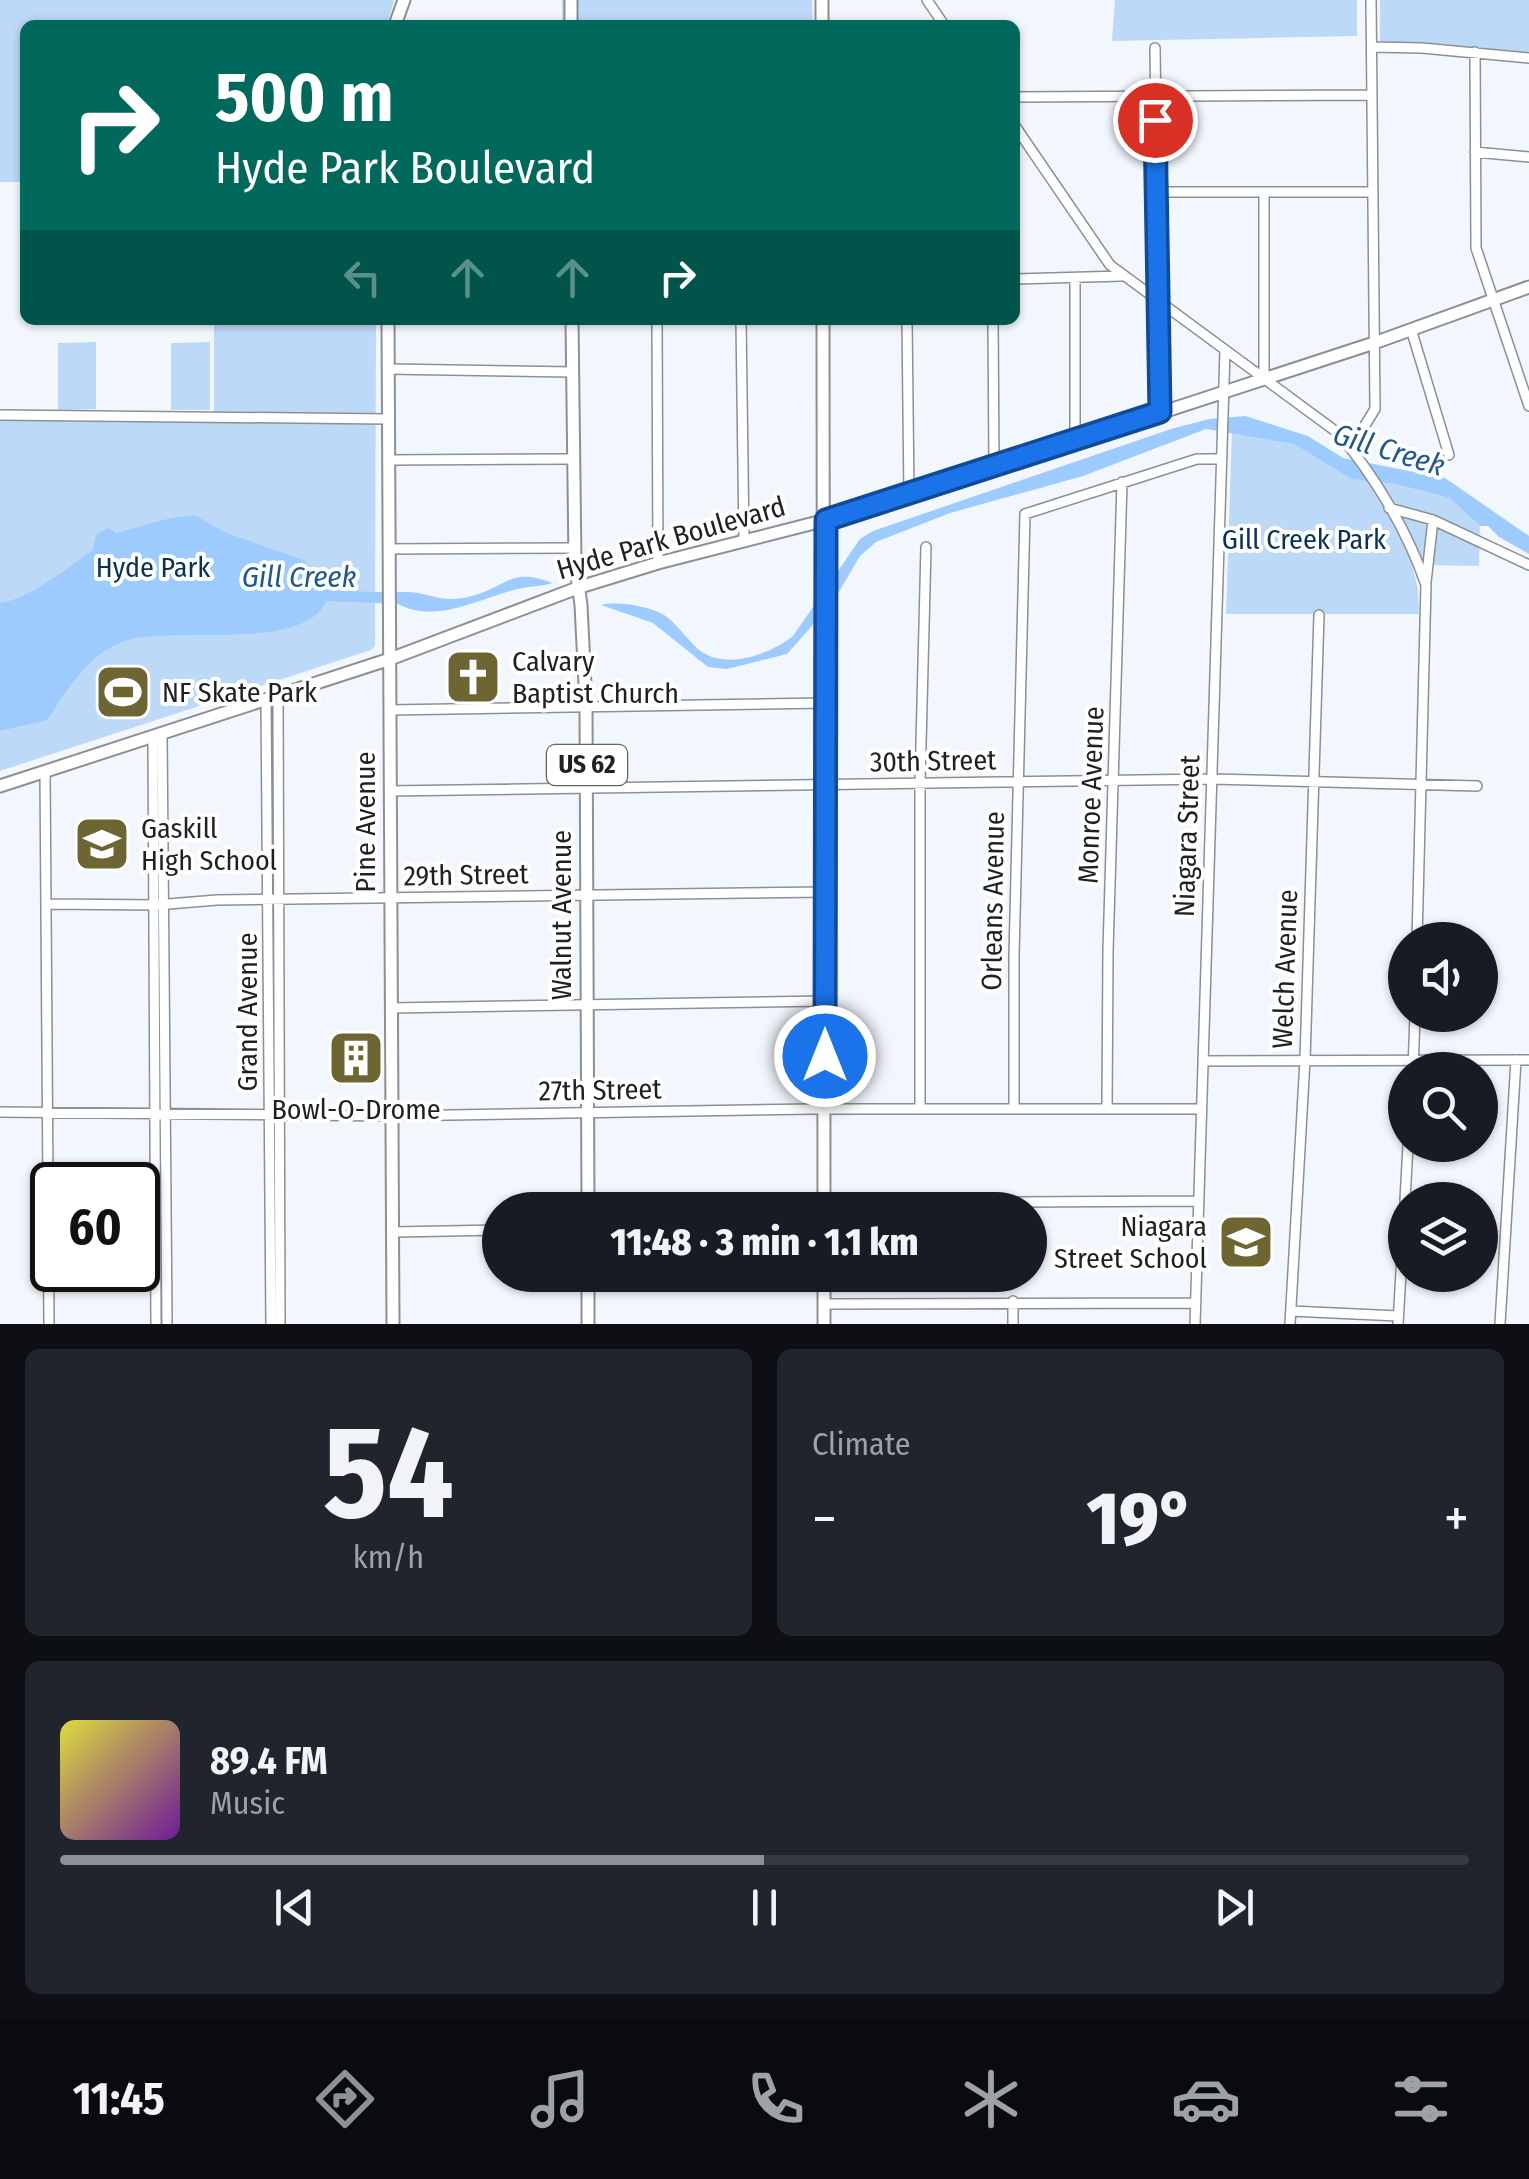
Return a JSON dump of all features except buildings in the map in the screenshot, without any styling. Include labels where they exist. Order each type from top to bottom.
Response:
[{"type":"main road","name":"Hyde Park Boulevard","points":[[0,786],[390,659],[580,588],[909,495],[1374,343],[1529,287]]},
{"type":"main road","name":"Pine Avenue","points":[[388,325],[393,1324]]},
{"type":"main road","name":"Walnut Avenue","points":[[572,325],[575,548],[586,705],[588,1192]]},
{"type":"main road","points":[[823,325],[824,1192]]},
{"type":"main road","points":[[588,1292],[588,1324]]},
{"type":"main road","points":[[824,1292],[824,1324]]},
{"type":"street","points":[[1351,448],[1375,410],[1372,0]]},
{"type":"street","points":[[1155,48],[1160,412]]},
{"type":"street","points":[[1372,48],[1529,58]]},
{"type":"street","points":[[1474,52],[1476,248],[1529,406]]},
{"type":"street","points":[[1020,97],[1372,96]]},
{"type":"street","points":[[1020,133],[1110,265],[1338,433],[1389,508],[1417,558],[1426,585]]},
{"type":"street","points":[[1475,152],[1529,158]]},
{"type":"street","points":[[1156,192],[1372,192]]},
{"type":"street","points":[[1264,193],[1264,379]]},
{"type":"street","points":[[1020,279],[1122,276]]},
{"type":"street","points":[[1075,280],[1075,440]]},
{"type":"street","points":[[657,325],[658,563]]},
{"type":"street","points":[[741,325],[744,540]]},
{"type":"street","points":[[907,325],[909,495]]},
{"type":"street","points":[[993,325],[994,466]]},
{"type":"street","points":[[1411,329],[1449,455]]},
{"type":"street","name":"Niagara Street","points":[[1195,1324],[1225,350]]},
{"type":"street","points":[[388,369],[572,372]]},
{"type":"street","points":[[0,415],[388,419]]},
{"type":"street","points":[[1122,482],[1198,458],[1222,458]]},
{"type":"street","points":[[388,460],[573,459]]},
{"type":"street","name":"Orleans Avenue","points":[[1014,1109],[1024,514],[1122,482]]},
{"type":"street","name":"Monroe Avenue","points":[[1108,1108],[1108,951],[1122,482]]},
{"type":"street","points":[[1389,508],[1433,520],[1529,565]]},
{"type":"street","points":[[1418,922],[1426,585],[1433,520]]},
{"type":"street","points":[[920,1109],[920,784],[926,547]]},
{"type":"street","points":[[388,549],[575,548]]},
{"type":"street","name":"Welch Avenue","points":[[1290,1324],[1305,1060],[1319,616]]},
{"type":"street","name":"Grand Avenue","points":[[271,1324],[275,1114],[272,698]]},
{"type":"street","points":[[390,710],[824,703]]},
{"type":"street","points":[[156,1324],[160,1113],[158,735]]},
{"type":"street","points":[[45,771],[49,1324]]},
{"type":"street","name":"30th Street","points":[[390,791],[1114,780],[1476,786]]},
{"type":"street","name":"29th Street","points":[[48,904],[824,892]]},
{"type":"street","points":[[392,1008],[825,1001]]},
{"type":"street","points":[[1500,1324],[1516,1060]]},
{"type":"street","points":[[1498,1061],[1529,1060]]},
{"type":"street","points":[[1203,1061],[1388,1064]]},
{"type":"street","name":"27th Street","points":[[0,1112],[391,1116],[1201,1108]]},
{"type":"street","points":[[160,1113],[167,1324]]},
{"type":"street","points":[[275,1114],[280,1324]]},
{"type":"street","points":[[1047,1203],[1198,1201]]},
{"type":"street","points":[[392,1232],[482,1230]]},
{"type":"street","points":[[1291,1311],[1398,1320],[1400,1292]]},
{"type":"street","points":[[1012,1324],[1013,1302]]},
{"type":"street","points":[[824,1304],[1196,1303]]},
{"type":"green space","points":[[0,0],[394,1],[388,20],[20,20],[20,182],[0,182]]},
{"type":"green space","points":[[562,0],[812,0],[813,20],[562,20]]},
{"type":"green space","points":[[1115,0],[1357,0],[1357,36],[1112,41]]},
{"type":"green space","points":[[1380,0],[1529,0],[1529,54],[1380,41]]},
{"type":"green space","name":"Hyde Park","points":[[214,325],[376,325],[375,646],[0,771],[0,419],[214,419]]},
{"type":"green space","points":[[96,342],[96,409],[58,410],[58,343]]},
{"type":"green space","points":[[210,342],[210,410],[171,410],[171,343]]},
{"type":"green space","name":"Gill Creek Park","points":[[1232,432],[1294,444],[1352,478],[1451,498],[1480,526],[1479,566],[1412,565],[1419,614],[1226,614]]},
{"type":"water","points":[[1245,416],[1308,436],[1343,458],[1445,478],[1529,536],[1529,554],[1488,526],[1480,526],[1450,498],[1395,484],[1352,479],[1294,444],[1206,429],[1083,476],[950,513],[876,542],[860,556],[833,602],[787,654],[727,669],[708,667],[653,623],[601,605],[624,604],[657,612],[709,656],[746,658],[793,636],[860,539],[873,531],[1171,429],[1209,419]]},
{"type":"water","name":"Gill Creek","points":[[195,515],[224,532],[303,560],[325,579],[325,590],[412,592],[451,599],[485,592],[519,577],[553,583],[441,611],[412,610],[398,604],[326,601],[314,617],[293,627],[128,640],[91,662],[47,720],[0,731],[0,603],[24,596],[60,574],[93,550],[96,535],[108,528],[116,533]]},
{"type":"place","name":"Calvary Baptist Church","points":[[473,677]]},
{"type":"place","name":"NF Skate Park","points":[[123,692]]},
{"type":"place","name":"Gaskill High School","points":[[102,844]]},
{"type":"place","name":"Bowl-O-Drome","points":[[356,1058]]},
{"type":"place","name":"Niagara Street School","points":[[1246,1242]]},
{"type":"route","points":[[825,1056],[826,520],[1160,412],[1155,120]]}]
